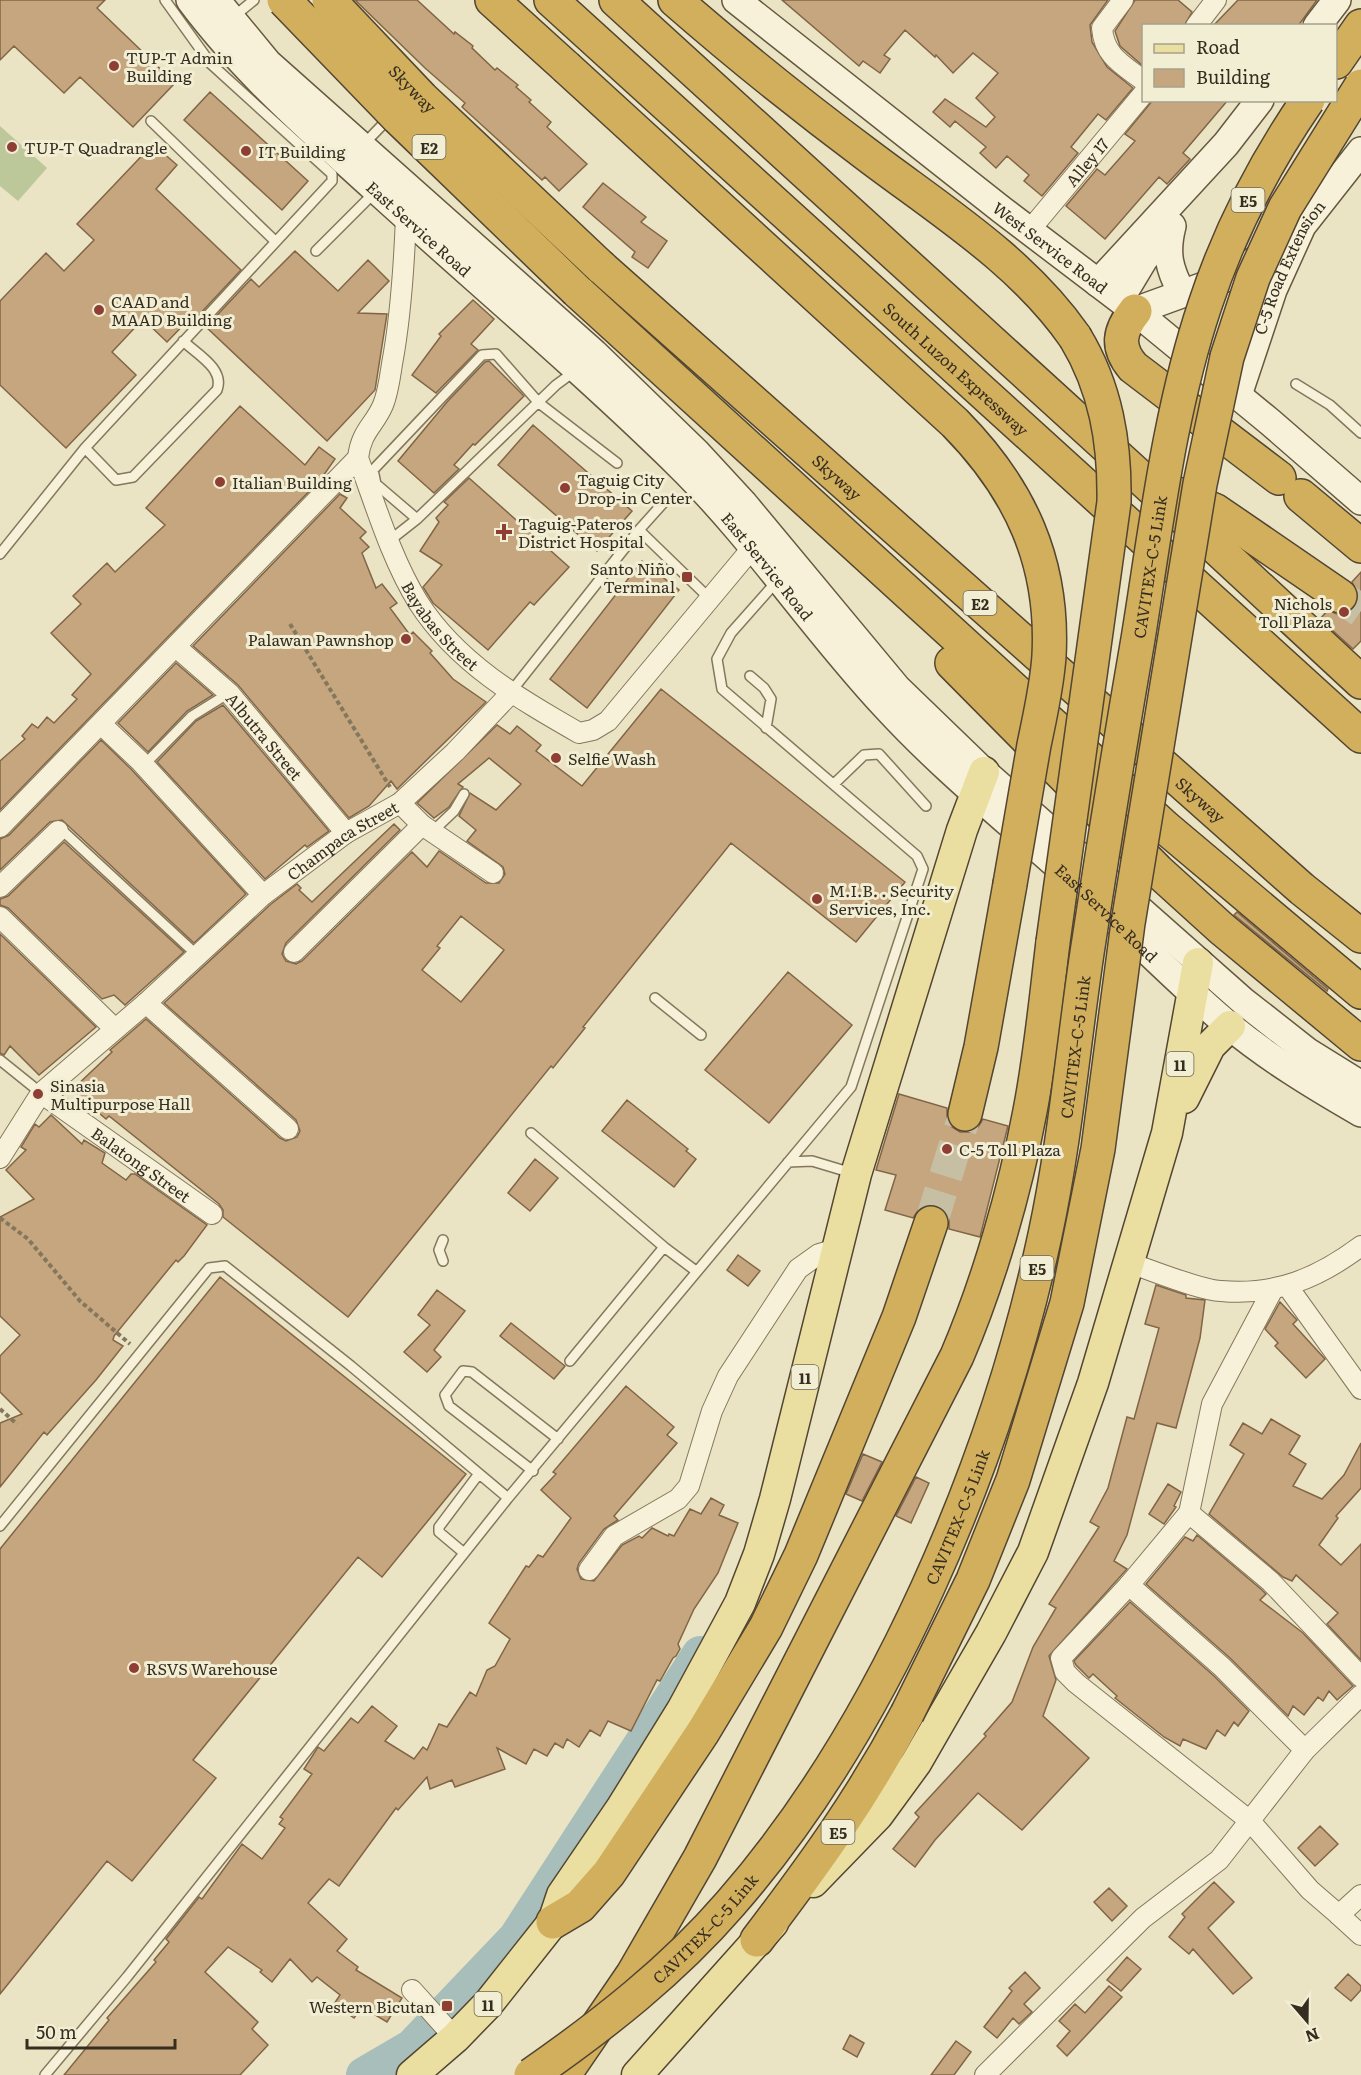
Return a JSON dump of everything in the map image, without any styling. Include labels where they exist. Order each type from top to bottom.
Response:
[{"type":"highway","name":"Skyway","points":[[284,0],[398,118],[577,291],[1166,828],[1361,992]]},
{"type":"highway","name":"Skyway","points":[[330,0],[422,98],[602,267],[1302,889],[1361,936]]},
{"type":"highway","points":[[492,0],[955,423],[987,458],[1020,510],[1034,541],[1044,574],[1050,638],[1046,681],[981,1047],[965,1114]]},
{"type":"highway","name":"South Luzon Expressway","points":[[552,0],[1361,736]]},
{"type":"highway","points":[[616,0],[1141,478],[1361,682]]},
{"type":"highway","points":[[564,2075],[633,1974],[700,1858],[832,1603],[960,1347],[981,1296],[1024,1142],[1037,1070],[1111,525],[1113,459],[1106,408],[1083,351],[1043,296],[980,239],[855,146],[675,0]]},
{"type":"highway","points":[[1337,59],[1361,26]]},
{"type":"highway","name":"E5","points":[[757,1940],[837,1833],[881,1762],[973,1580],[1013,1480],[1068,1303],[1098,1149],[1128,923],[1203,462],[1227,357],[1253,279],[1285,208],[1361,86]]},
{"type":"highway","name":"CAVITEX–C-5 Link","points":[[531,2075],[587,2035],[668,1967],[729,1905],[769,1857],[821,1784],[857,1722],[912,1618],[963,1503],[989,1436],[1020,1337],[1049,1213],[1127,704],[1168,461],[1187,369],[1204,307],[1236,226],[1270,160],[1307,102]]},
{"type":"highway","points":[[1128,305],[1120,343],[1122,351],[1133,367],[1290,487],[1361,546]]},
{"type":"highway","points":[[1141,478],[1216,511],[1340,596]]},
{"type":"highway","name":"Skyway","points":[[861,550],[900,611],[1158,871],[1222,929],[1361,1044]]},
{"type":"highway","points":[[553,1922],[580,1906],[609,1873],[703,1732],[766,1626],[801,1555],[887,1347],[931,1223]]},
{"type":"main road","name":"East Service Road","points":[[190,0],[220,17],[362,147],[689,460],[788,572],[885,706],[1308,1052],[1361,1084]]},
{"type":"main road","points":[[1319,24],[1337,0]]},
{"type":"main road","name":"West Service Road","points":[[750,8],[1029,231],[1128,305],[1238,395],[1361,501]]},
{"type":"main road","name":"East Service Road","points":[[220,17],[255,78],[406,218],[586,361]]},
{"type":"main road","points":[[1128,305],[1144,259],[1172,226],[1226,144],[1258,102]]},
{"type":"main road","points":[[1098,283],[1226,144]]},
{"type":"main road","name":"C-5 Road Extension","points":[[1238,395],[1273,290],[1302,226],[1361,151]]},
{"type":"main road","points":[[1172,226],[1167,248],[1168,263],[1182,293]]},
{"type":"main road","points":[[1128,305],[1182,293],[1223,279],[1261,259],[1302,226]]},
{"type":"main road","name":"East Service Road","points":[[689,460],[753,547],[788,572]]},
{"type":"main road","name":"East Service Road","points":[[979,784],[1070,878],[1230,1026],[1294,1073],[1361,1113]]},
{"type":"main road","name":"11","points":[[412,2075],[449,2032],[510,1978],[553,1922],[562,1895],[622,1807],[682,1710],[747,1587],[776,1498],[856,1174],[962,830],[979,784]]},
{"type":"main road","name":"11","points":[[637,2075],[757,1940],[878,1815],[916,1763],[991,1633],[1033,1552],[1093,1383],[1167,1134],[1198,963]]},
{"type":"main road","points":[[1167,1134],[1210,1046],[1230,1026]]},
{"type":"street","points":[[1124,0],[1102,28],[1103,43],[1114,58],[1142,80]]},
{"type":"street","points":[[1198,24],[1216,0]]},
{"type":"street","name":"Alley 17","points":[[1029,231],[1142,94]]},
{"type":"street","points":[[0,826],[358,458],[360,444],[368,426],[383,405],[390,375],[397,337],[406,218]]},
{"type":"street","name":"Bayabas Street","points":[[358,458],[389,542],[418,601],[454,648],[510,693],[579,733],[593,730],[608,721],[753,547]]},
{"type":"street","name":"Albutra Street","points":[[176,647],[229,693],[345,833]]},
{"type":"street","name":"Champaca Street","points":[[0,1158],[41,1093],[146,1003],[262,895],[345,833],[400,803],[455,752],[510,693]]},
{"type":"street","points":[[101,724],[144,765],[262,895]]},
{"type":"street","points":[[400,803],[427,829],[493,873]]},
{"type":"street","points":[[294,952],[427,829]]},
{"type":"street","points":[[0,887],[58,831]]},
{"type":"street","points":[[0,917],[115,1029]]},
{"type":"street","points":[[146,1003],[288,1129]]},
{"type":"street","name":"Balatong Street","points":[[41,1093],[212,1214]]},
{"type":"street","points":[[1129,1263],[1220,1292],[1280,1288],[1332,1268],[1361,1246]]},
{"type":"street","points":[[589,1570],[614,1536],[678,1499],[689,1486],[712,1412],[728,1376],[798,1269],[819,1254],[836,1250]]},
{"type":"street","points":[[1280,1288],[1361,1389]]},
{"type":"street","points":[[1280,1288],[1212,1404],[1189,1513],[1129,1585],[1061,1658],[1065,1672],[1076,1683],[1250,1821],[1310,1890],[1361,1935]]},
{"type":"street","points":[[1189,1513],[1270,1581],[1361,1677]]},
{"type":"street","points":[[1129,1585],[1222,1667],[1305,1750]]},
{"type":"street","points":[[985,2075],[1143,1918],[1219,1860],[1305,1750],[1361,1695]]},
{"type":"street","points":[[1339,1915],[1361,1895]]},
{"type":"street","points":[[417,1996],[449,2032]]},
{"type":"lane","points":[[0,554],[85,448],[328,185],[332,174],[211,64],[165,0]]},
{"type":"lane","points":[[220,17],[254,0]]},
{"type":"lane","points":[[412,96],[420,87]]},
{"type":"lane","points":[[362,147],[404,104]]},
{"type":"lane","points":[[151,121],[275,241]]},
{"type":"lane","points":[[316,250],[376,190]]},
{"type":"lane","points":[[85,448],[116,480],[133,477],[217,390],[220,382],[218,373],[183,341]]},
{"type":"lane","points":[[417,519],[376,484],[373,470],[482,355],[496,354],[539,402],[616,463]]},
{"type":"lane","points":[[389,542],[417,519],[539,402],[586,361]]},
{"type":"lane","points":[[1296,384],[1330,405],[1361,433]]},
{"type":"lane","name":"Champaca Street","points":[[510,693],[639,530],[665,501]]},
{"type":"lane","points":[[639,530],[709,598]]},
{"type":"lane","points":[[45,2075],[508,1498],[533,1471],[696,1271],[851,1087],[922,869],[917,856],[722,689],[717,659],[731,633],[788,572]]},
{"type":"lane","points":[[750,676],[764,688],[771,699],[766,728]]},
{"type":"lane","points":[[144,765],[192,716],[229,693]]},
{"type":"lane","points":[[834,784],[864,755],[879,754],[926,806]]},
{"type":"lane","points":[[427,829],[454,811],[464,794]]},
{"type":"lane","points":[[58,831],[65,833],[197,955]]},
{"type":"lane","points":[[655,998],[701,1035]]},
{"type":"lane","points":[[0,1060],[41,1093]]},
{"type":"lane","points":[[531,1133],[664,1247],[696,1271]]},
{"type":"lane","points":[[788,1162],[812,1161],[856,1174]]},
{"type":"lane","points":[[443,1240],[439,1250],[444,1261]]},
{"type":"lane","points":[[570,1360],[664,1247]]},
{"type":"lane","points":[[0,1526],[142,1354],[209,1268],[225,1266],[351,1366],[508,1498]]},
{"type":"lane","points":[[533,1471],[449,1406],[445,1395],[463,1371],[472,1372],[558,1439]]},
{"type":"lane","points":[[464,1553],[439,1532],[439,1527],[478,1475]]},
{"type":"path","points":[[290,624],[400,803]]},
{"type":"path","points":[[0,1218],[28,1239],[80,1301],[142,1354]]},
{"type":"path","points":[[0,1409],[17,1425]]},
{"type":"green space","name":"TUP-T Quadrangle","points":[[0,126],[47,168],[18,201],[0,186]]},
{"type":"building","name":"TUP-T Admin Building","points":[[0,0],[105,0],[97,8],[175,83],[133,127],[80,77],[64,93],[14,46],[0,60]]},
{"type":"building","points":[[355,0],[417,0],[454,34],[455,32],[473,46],[472,48],[495,70],[497,68],[518,85],[516,87],[531,100],[529,102],[551,122],[547,127],[587,164],[559,191],[545,177],[542,180],[462,107],[465,103]]},
{"type":"building","points":[[782,0],[1108,0],[1090,25],[1092,42],[1107,67],[1133,88],[1106,120],[1098,114],[1071,147],[1078,153],[1042,196],[1024,181],[1029,175],[1007,156],[996,168],[980,153],[986,147],[955,121],[950,127],[933,112],[945,99],[986,127],[995,117],[976,98],[998,73],[973,53],[953,73],[936,55],[935,57],[905,30],[884,55],[890,59],[880,73],[863,61],[859,66]]},
{"type":"building","points":[[1135,0],[1178,0],[1192,12],[1185,24],[1142,24],[1142,65],[1120,46],[1115,31]]},
{"type":"building","points":[[1238,0],[1317,0],[1299,24],[1215,24]]},
{"type":"building","name":"IT Building","points":[[210,92],[308,181],[282,210],[184,120]]},
{"type":"building","points":[[1151,102],[1226,102],[1183,153],[1190,159],[1167,184],[1159,177],[1105,239],[1066,206],[1097,169],[1105,175],[1135,141],[1125,134]]},
{"type":"building","name":"CAAD and MAAD Building","points":[[153,144],[177,165],[156,189],[241,270],[196,318],[193,315],[167,342],[143,319],[112,352],[136,375],[66,448],[0,385],[0,301],[46,253],[64,271],[94,240],[77,224]]},
{"type":"building","points":[[603,183],[646,217],[641,222],[667,241],[648,268],[632,257],[635,252],[583,207]]},
{"type":"building","points":[[295,251],[338,291],[368,260],[389,281],[358,313],[387,314],[375,390],[327,441],[206,327],[251,279],[259,287]]},
{"type":"building","points":[[473,300],[494,319],[471,344],[478,350],[436,393],[412,375],[441,336],[439,334]]},
{"type":"building","points":[[489,361],[524,396],[475,445],[473,444],[454,465],[459,469],[434,493],[398,461],[447,402],[485,362]]},
{"type":"building","points":[[240,406],[305,465],[319,447],[335,459],[321,479],[0,810],[0,761],[25,739],[22,736],[32,724],[38,728],[47,717],[54,723],[77,699],[72,695],[91,674],[51,633],[81,604],[73,596],[107,563],[115,572],[165,525],[146,508]]},
{"type":"building","name":"Taguig City Drop-in Center","points":[[533,425],[632,511],[597,551],[498,465]]},
{"type":"building","points":[[469,478],[569,567],[534,605],[530,602],[488,650],[433,603],[423,587],[442,565],[420,551],[439,522],[436,518],[448,505],[444,502]]},
{"type":"building","points":[[340,494],[347,498],[340,508],[366,532],[360,538],[369,547],[362,553],[376,588],[382,584],[397,603],[390,608],[410,635],[413,632],[432,651],[430,653],[453,679],[486,702],[397,789],[391,781],[369,806],[349,818],[238,685],[193,646]]},
{"type":"building","points":[[642,561],[679,590],[587,708],[550,679]]},
{"type":"building","points":[[1361,572],[1361,641],[1353,649],[1320,619],[1328,610],[1339,615],[1349,613],[1355,607],[1359,597],[1352,582]]},
{"type":"building","points":[[176,663],[213,695],[187,711],[148,752],[118,723]]},
{"type":"building","points":[[661,689],[905,882],[856,942],[731,843],[583,1027],[585,1028],[553,1068],[551,1066],[348,1317],[223,1217],[223,1210],[219,1204],[109,1116],[106,1119],[72,1090],[112,1052],[110,1050],[146,1019],[280,1138],[286,1141],[297,1137],[300,1131],[296,1120],[164,1003],[271,904],[297,884],[301,888],[299,890],[312,902],[394,824],[400,830],[286,943],[282,954],[286,961],[296,964],[302,961],[412,852],[427,867],[439,851],[486,883],[499,883],[505,874],[503,867],[467,841],[476,830],[459,816],[470,793],[496,810],[521,784],[489,758],[458,784],[463,787],[449,807],[434,818],[417,803],[497,725],[510,734],[517,726],[541,745],[536,751],[582,786]],"holes":[[[461,916],[504,950],[461,1002],[422,970],[440,948],[437,946]]]},
{"type":"building","points":[[223,705],[329,831],[307,847],[305,845],[265,879],[157,762],[196,721]]},
{"type":"building","points":[[101,740],[131,769],[246,894],[194,943],[62,820],[50,822],[0,870],[0,839],[9,835]]},
{"type":"building","points":[[64,842],[184,952],[125,1005],[114,995],[102,999],[8,908],[0,905],[0,899],[8,896]]},
{"type":"building","points":[[1237,912],[1328,989],[1327,991],[1234,915]]},
{"type":"building","points":[[0,934],[96,1027],[39,1075],[10,1046],[4,1055],[0,1053]]},
{"type":"building","points":[[788,972],[852,1025],[769,1123],[705,1070]]},
{"type":"building","name":"C-5 Toll Plaza","points":[[899,1094],[947,1108],[947,1120],[960,1132],[971,1132],[983,1119],[1008,1126],[980,1237],[949,1229],[949,1219],[945,1211],[936,1205],[927,1205],[919,1209],[913,1218],[885,1210],[896,1175],[876,1170]]},
{"type":"building","points":[[627,1100],[688,1149],[686,1151],[696,1159],[674,1187],[602,1131]]},
{"type":"building","points":[[51,1115],[82,1144],[84,1140],[105,1153],[102,1163],[126,1180],[131,1174],[135,1174],[207,1225],[184,1256],[178,1262],[176,1260],[114,1336],[113,1340],[123,1346],[47,1435],[44,1432],[0,1487],[0,1423],[22,1414],[0,1392],[0,1356],[20,1335],[0,1316],[0,1217],[34,1199],[6,1170],[26,1150],[21,1147],[35,1124],[39,1127]]},
{"type":"building","points":[[535,1159],[558,1178],[530,1211],[508,1193]]},
{"type":"building","points":[[738,1255],[760,1271],[748,1286],[727,1270]]},
{"type":"building","name":"RSVS Warehouse","points":[[220,1277],[466,1474],[382,1577],[358,1557],[193,1760],[216,1778],[132,1881],[107,1861],[0,1994],[0,1549]]},
{"type":"building","points":[[1156,1285],[1186,1295],[1186,1298],[1205,1300],[1200,1338],[1176,1428],[1157,1423],[1127,1535],[1114,1561],[1127,1569],[1049,1656],[1056,1680],[1043,1716],[1089,1758],[1022,1830],[978,1793],[935,1840],[915,1867],[893,1849],[919,1817],[915,1813],[986,1736],[984,1734],[1012,1702],[1033,1647],[1056,1608],[1049,1604],[1099,1527],[1090,1522],[1108,1488],[1127,1417],[1134,1419],[1159,1328],[1145,1324]]},
{"type":"building","points":[[437,1290],[465,1311],[434,1350],[441,1357],[427,1372],[404,1352],[430,1325],[418,1315]]},
{"type":"building","points":[[1280,1302],[1297,1320],[1293,1324],[1325,1359],[1306,1378],[1275,1346],[1278,1343],[1265,1329]]},
{"type":"building","points":[[511,1323],[565,1366],[554,1379],[500,1336]]},
{"type":"building","points":[[626,1386],[674,1427],[667,1435],[677,1443],[614,1516],[618,1520],[604,1529],[579,1563],[577,1569],[581,1579],[594,1581],[622,1545],[639,1536],[642,1538],[652,1528],[668,1536],[669,1534],[674,1536],[690,1509],[701,1514],[711,1498],[724,1505],[719,1515],[738,1523],[718,1573],[694,1609],[678,1644],[680,1649],[660,1681],[657,1680],[631,1731],[608,1721],[600,1736],[590,1730],[579,1747],[567,1739],[563,1748],[555,1743],[547,1756],[534,1749],[526,1764],[497,1748],[505,1769],[455,1787],[452,1780],[430,1789],[427,1777],[398,1810],[396,1808],[339,1886],[329,1879],[308,1903],[347,1939],[337,1951],[358,1967],[356,1970],[402,1998],[387,2022],[362,2007],[354,2018],[334,2004],[340,1995],[317,1977],[312,1982],[290,1959],[272,1982],[260,1972],[262,1970],[228,1947],[205,1972],[258,2022],[252,2029],[268,2045],[240,2075],[64,2075],[109,2020],[107,2018],[156,1962],[154,1960],[169,1942],[166,1939],[199,1897],[202,1899],[242,1844],[262,1859],[285,1828],[279,1824],[283,1819],[280,1817],[312,1774],[304,1769],[318,1747],[324,1751],[351,1718],[358,1723],[372,1706],[397,1726],[385,1741],[414,1759],[423,1747],[427,1750],[439,1724],[447,1727],[470,1692],[476,1696],[487,1670],[495,1666],[510,1639],[489,1623],[526,1566],[529,1567],[538,1555],[543,1557],[571,1518],[541,1490],[556,1474],[553,1472]]},
{"type":"building","points":[[1271,1419],[1300,1436],[1289,1454],[1306,1464],[1293,1486],[1322,1499],[1344,1475],[1361,1443],[1361,1488],[1336,1516],[1338,1518],[1319,1545],[1341,1565],[1361,1544],[1361,1660],[1327,1624],[1338,1613],[1296,1575],[1292,1581],[1283,1577],[1209,1514],[1244,1454],[1230,1445],[1243,1423],[1262,1434]]},
{"type":"building","points":[[863,1454],[882,1462],[862,1501],[846,1494]]},
{"type":"building","points":[[916,1477],[929,1483],[911,1523],[896,1516]]},
{"type":"building","points":[[1168,1484],[1181,1492],[1174,1506],[1176,1507],[1164,1524],[1149,1514]]},
{"type":"building","points":[[1197,1535],[1262,1590],[1266,1594],[1260,1600],[1303,1633],[1353,1686],[1337,1700],[1329,1691],[1323,1701],[1318,1697],[1304,1715],[1293,1706],[1288,1716],[1230,1658],[1146,1584],[1185,1537],[1193,1541]]},
{"type":"building","points":[[1130,1602],[1214,1676],[1249,1711],[1238,1726],[1234,1722],[1225,1736],[1217,1730],[1206,1749],[1183,1739],[1180,1746],[1164,1737],[1115,1698],[1117,1696],[1093,1674],[1089,1678],[1076,1665],[1074,1661]]},
{"type":"building","points":[[1320,1826],[1338,1844],[1315,1866],[1298,1848]]},
{"type":"building","points":[[1214,1882],[1234,1902],[1208,1928],[1252,1978],[1233,1994],[1193,1949],[1189,1954],[1169,1937],[1185,1917],[1182,1914]]},
{"type":"building","points":[[1109,1888],[1127,1906],[1112,1921],[1094,1902]]},
{"type":"building","points":[[1127,1957],[1141,1969],[1121,1991],[1107,1980]]},
{"type":"building","points":[[1025,1972],[1040,1988],[1024,2004],[1032,2012],[1019,2024],[1013,2018],[997,2038],[984,2027],[1012,1991],[1009,1988]]},
{"type":"building","points":[[1348,1974],[1361,1986],[1361,1990],[1351,2001],[1335,1988]]},
{"type":"building","points":[[1109,1986],[1122,1997],[1067,2056],[1057,2046],[1070,2031],[1059,2021],[1075,2004],[1085,2013]]},
{"type":"building","points":[[850,2035],[864,2043],[857,2057],[843,2049]]},
{"type":"building","points":[[956,2041],[971,2052],[954,2075],[931,2075]]},
{"type":"waterway","points":[[364,2075],[412,2047],[516,1938],[700,1654]]},
{"type":"tunnel","points":[[1340,596],[1361,611]]},
{"type":"tunnel","points":[[931,1223],[965,1114]]},
{"type":"place","name":"TUP-T Admin Building","points":[[114,66]]},
{"type":"place","name":"TUP-T Quadrangle","points":[[12,147]]},
{"type":"place","name":"IT Building","points":[[246,151]]},
{"type":"place","name":"CAAD and MAAD Building","points":[[99,310]]},
{"type":"place","name":"Italian Building","points":[[220,482]]},
{"type":"place","name":"Taguig City Drop-in Center","points":[[565,488]]},
{"type":"place","name":"Taguig-Pateros District Hospital","points":[[504,532]]},
{"type":"place","name":"Santo Niño Terminal","points":[[687,577]]},
{"type":"place","name":"Nichols Toll Plaza","points":[[1344,612]]},
{"type":"place","name":"Palawan Pawnshop","points":[[406,639]]},
{"type":"place","name":"Selfie Wash","points":[[556,758]]},
{"type":"place","name":"M.I.B. . Security Services, Inc.","points":[[817,899]]},
{"type":"place","name":"Sinasia Multipurpose Hall","points":[[38,1094]]},
{"type":"place","name":"C-5 Toll Plaza","points":[[947,1149]]},
{"type":"place","name":"RSVS Warehouse","points":[[134,1668]]},
{"type":"place","name":"Western Bicutan","points":[[447,2006]]}]
